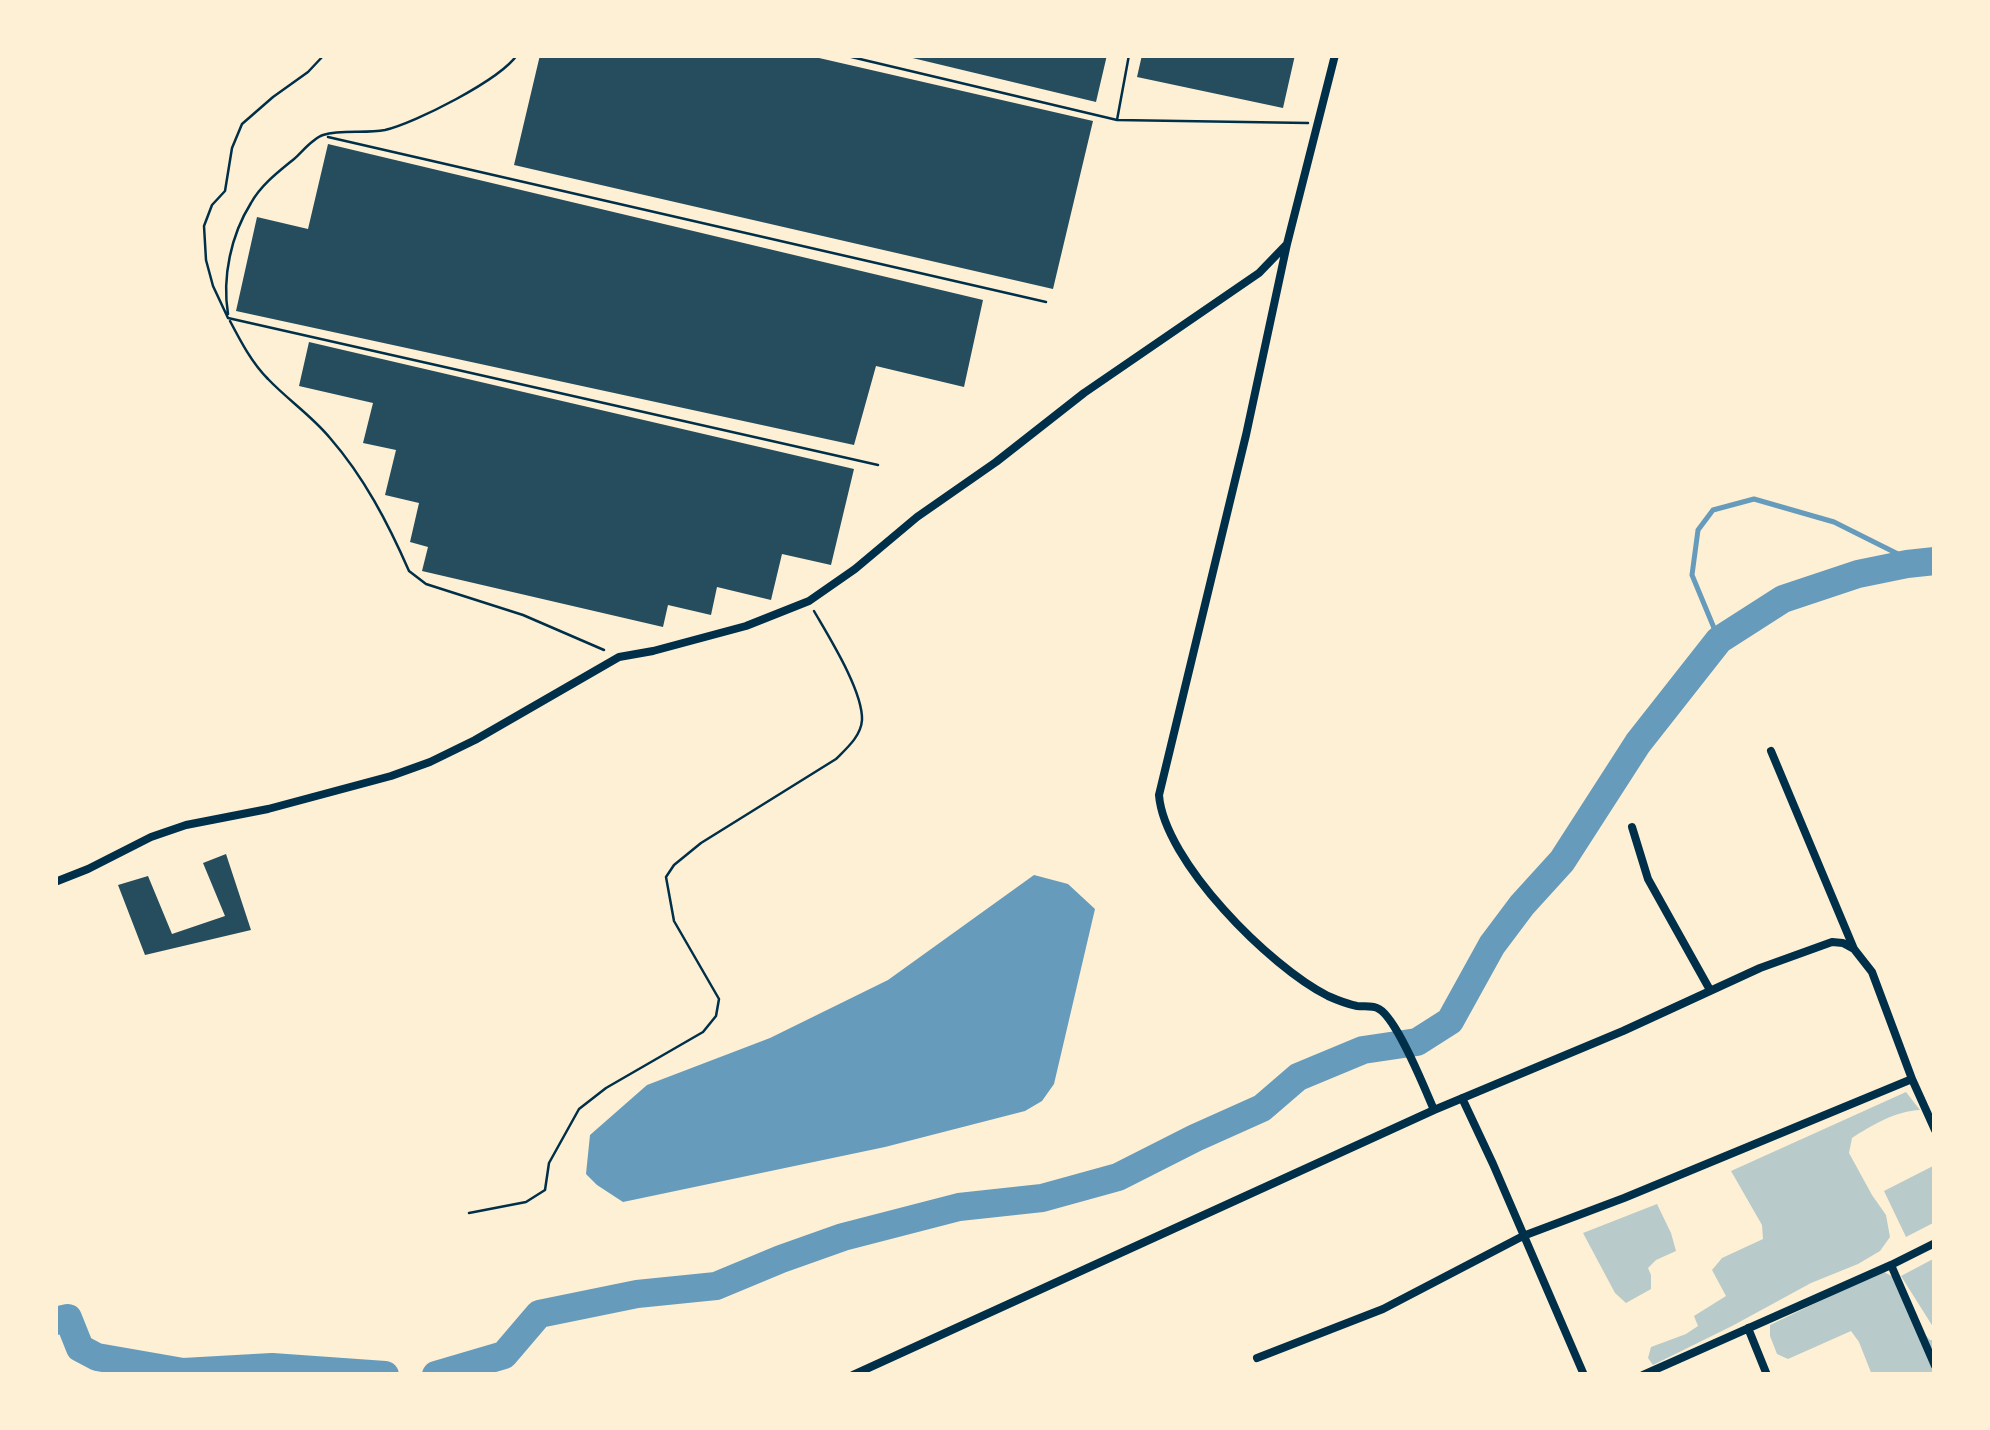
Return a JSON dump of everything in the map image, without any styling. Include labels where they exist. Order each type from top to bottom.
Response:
[{"type":"street","points":[[1334,55],[1159,795],[1160,809],[1177,845],[1204,885],[1257,945],[1326,995],[1383,1012],[1408,1050],[1434,1110]]},
{"type":"street","points":[[55,882],[186,825],[268,809],[430,762],[619,657],[746,626],[809,601],[1084,393],[1259,273],[1287,244]]},
{"type":"street","points":[[1771,751],[1854,949],[1872,972],[1935,1130]]},
{"type":"street","points":[[1632,827],[1648,879],[1710,990]]},
{"type":"street","points":[[853,1375],[1434,1110],[1608,1038],[1760,968],[1832,942],[1854,949]]},
{"type":"street","points":[[1257,1358],[1383,1309],[1524,1236],[1912,1078]]},
{"type":"street","points":[[1462,1098],[1584,1375]]},
{"type":"street","points":[[1643,1375],[1935,1243]]},
{"type":"street","points":[[1891,1265],[1935,1366]]},
{"type":"street","points":[[1748,1328],[1767,1375]]},
{"type":"path","points":[[324,55],[242,124],[232,148],[225,191],[212,204],[204,226],[206,260],[228,318],[248,354],[268,379],[312,418],[350,464],[416,578],[523,615],[619,657]]},
{"type":"path","points":[[228,318],[225,297],[232,249],[251,202],[270,179],[321,135],[388,129],[479,86],[517,55]]},
{"type":"path","points":[[842,55],[1116,120],[1319,123]]},
{"type":"path","points":[[1116,120],[1129,55]]},
{"type":"path","points":[[321,135],[1046,302]]},
{"type":"path","points":[[228,318],[878,466]]},
{"type":"path","points":[[469,1212],[526,1202],[545,1190],[550,1163],[579,1109],[606,1088],[702,1032],[716,1016],[719,999],[674,921],[666,877],[674,864],[836,759],[853,743],[862,722],[858,698],[809,601]]},
{"type":"shaded area","points":[[1906,1092],[1920,1110],[1893,1116],[1860,1133],[1852,1138],[1849,1153],[1886,1215],[1890,1237],[1880,1251],[1653,1365],[1648,1358],[1651,1347],[1698,1326],[1694,1316],[1726,1296],[1712,1270],[1722,1258],[1763,1239],[1762,1225],[1731,1171]]},
{"type":"shaded area","points":[[1935,1165],[1935,1222],[1906,1237],[1884,1191]]},
{"type":"shaded area","points":[[1657,1204],[1676,1251],[1648,1268],[1651,1289],[1626,1303],[1615,1293],[1583,1233]]},
{"type":"shaded area","points":[[1935,1258],[1935,1330],[1901,1276]]},
{"type":"shaded area","points":[[1882,1271],[1897,1279],[1916,1325],[1930,1340],[1935,1340],[1935,1375],[1872,1375],[1851,1331],[1788,1359],[1777,1354],[1770,1325]]},
{"type":"water","points":[[1034,875],[1068,884],[1095,909],[1054,1084],[1042,1101],[1025,1111],[885,1147],[623,1202],[586,1174],[590,1135],[647,1085],[770,1038],[888,980]]},
{"type":"building","points":[[540,55],[806,55],[1093,121],[1053,289],[514,165]]},
{"type":"building","points":[[900,55],[1107,55],[1096,102]]},
{"type":"building","points":[[1142,55],[1295,55],[1283,108],[1137,77]]},
{"type":"building","points":[[328,144],[983,300],[964,387],[876,366],[854,445],[236,311],[257,217],[308,229]]},
{"type":"building","points":[[309,342],[854,469],[831,565],[782,554],[771,600],[717,587],[711,615],[668,605],[663,627],[422,571],[428,547],[410,542],[419,503],[385,495],[396,450],[363,443],[373,403],[299,386]]},
{"type":"building","points":[[226,854],[251,930],[145,955],[118,885],[148,876],[172,934],[225,916],[203,863]]},
{"type":"waterway","points":[[1719,640],[1692,575],[1698,530],[1713,510],[1754,499],[1834,522],[1904,557]]},
{"type":"waterway","points":[[436,1375],[504,1355],[539,1314],[637,1294],[716,1286],[843,1237],[959,1207],[1042,1198],[1118,1177],[1262,1108],[1298,1077],[1363,1050],[1417,1042],[1450,1021],[1492,945],[1562,861],[1638,743],[1719,640],[1783,599],[1858,574],[1935,561]]},
{"type":"waterway","points":[[55,1321],[68,1318],[80,1348],[97,1357],[183,1372],[272,1367],[385,1375]]}]
